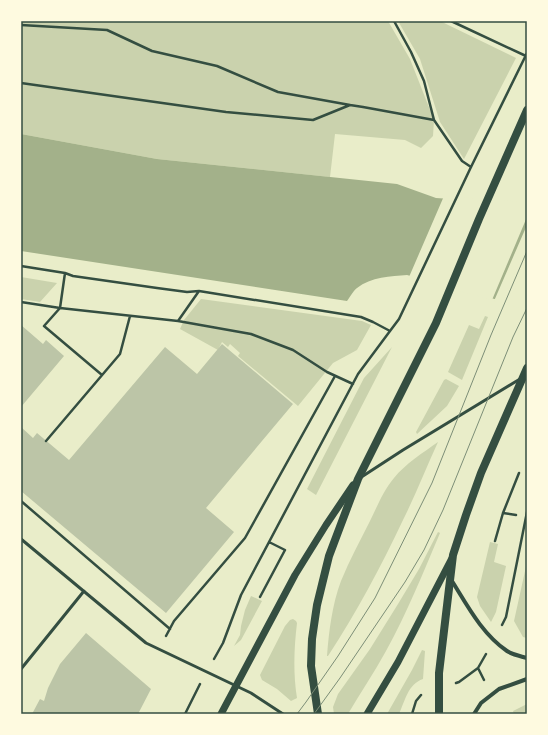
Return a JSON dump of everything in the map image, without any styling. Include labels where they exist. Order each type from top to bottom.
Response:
[{"type":"main road","points":[[318,714],[311,666],[312,639],[317,605],[329,556],[358,479],[436,323],[479,219],[527,110]]},
{"type":"main road","points":[[439,714],[439,673],[453,555],[481,473],[527,368]]},
{"type":"street","points":[[221,714],[295,576],[326,525],[358,479]]},
{"type":"street","points":[[367,714],[398,662],[453,555]]},
{"type":"street","points":[[450,578],[470,611],[490,637],[507,651],[527,658]]},
{"type":"street","points":[[474,714],[481,703],[499,689],[527,680]]},
{"type":"lane","points":[[358,479],[523,377]]},
{"type":"lane","points":[[21,539],[146,643],[251,693],[283,714]]},
{"type":"lane","points":[[21,669],[84,592]]},
{"type":"path","points":[[394,21],[411,52],[424,82],[434,120],[462,161],[472,167]]},
{"type":"path","points":[[185,714],[206,672],[224,643],[241,596],[358,374],[399,319],[526,54],[451,21]]},
{"type":"path","points":[[21,25],[107,30],[152,51],[216,66],[278,92],[434,120]]},
{"type":"path","points":[[21,83],[226,112],[313,120],[350,105]]},
{"type":"path","points":[[21,266],[65,273],[73,276],[187,292],[199,292],[361,317],[390,331]]},
{"type":"path","points":[[65,273],[60,308],[44,326],[102,375]]},
{"type":"path","points":[[178,321],[199,292]]},
{"type":"path","points":[[21,302],[60,308],[178,321],[251,334],[293,350],[335,376],[353,384]]},
{"type":"path","points":[[46,441],[120,354],[130,316]]},
{"type":"path","points":[[159,649],[174,621],[245,538],[335,376]]},
{"type":"path","points":[[495,541],[503,514],[519,473]]},
{"type":"path","points":[[21,501],[170,629]]},
{"type":"path","points":[[500,629],[506,617],[527,512]]},
{"type":"path","points":[[503,514],[516,515]]},
{"type":"path","points":[[260,597],[285,550],[269,542]]},
{"type":"path","points":[[459,682],[478,668],[487,652]]},
{"type":"path","points":[[478,668],[486,684]]},
{"type":"path","points":[[412,714],[416,701],[426,692]]},
{"type":"shaded area","points":[[21,21],[388,21],[410,59],[434,120],[433,136],[421,148],[405,140],[335,134],[330,177],[157,159],[21,134]]},
{"type":"shaded area","points":[[398,21],[440,21],[516,58],[464,159],[440,122],[420,59]]},
{"type":"shaded area","points":[[21,134],[157,159],[397,184],[436,198],[527,204],[527,308],[407,275],[368,281],[356,289],[347,301],[21,251]]},
{"type":"shaded area","points":[[21,277],[57,283],[40,302],[21,299]]},
{"type":"shaded area","points":[[201,299],[362,321],[371,325],[357,350],[333,363],[298,406],[238,356],[240,353],[230,344],[228,347],[222,342],[218,350],[180,329],[184,320]]},
{"type":"shaded area","points":[[485,316],[488,317],[462,380],[448,372],[469,325],[479,329]]},
{"type":"shaded area","points":[[392,347],[316,495],[307,489],[364,378]]},
{"type":"shaded area","points":[[446,379],[459,386],[447,406],[417,434],[416,432],[444,380]]},
{"type":"shaded area","points":[[438,442],[395,538],[358,606],[327,656],[331,618],[341,581],[380,499],[398,473],[415,458]]},
{"type":"shaded area","points":[[438,532],[440,533],[394,637],[348,714],[334,714],[333,707],[338,694],[370,649],[398,604],[419,569]]},
{"type":"shaded area","points":[[490,542],[498,544],[494,562],[506,566],[496,612],[491,622],[480,606],[477,597]]},
{"type":"shaded area","points":[[527,562],[527,638],[523,637],[514,621]]},
{"type":"shaded area","points":[[251,596],[262,601],[241,640],[234,646],[240,635],[245,610]]},
{"type":"shaded area","points":[[293,619],[297,623],[294,660],[297,698],[291,701],[277,689],[262,680],[260,675],[285,626],[290,620]]},
{"type":"shaded area","points":[[422,650],[425,651],[423,679],[418,681],[410,689],[399,714],[387,714],[412,670]]},
{"type":"shaded area","points":[[527,704],[527,714],[514,714],[513,711]]},
{"type":"pier","points":[[444,196],[527,202],[527,217],[492,300],[409,277]]},
{"type":"pier","points":[[527,225],[527,310],[494,301]]},
{"type":"building","points":[[21,325],[43,344],[46,340],[64,356],[21,407]]},
{"type":"building","points":[[222,344],[293,404],[206,508],[234,532],[166,613],[21,491],[21,427],[33,438],[37,433],[69,460],[165,347],[197,374]]},
{"type":"building","points":[[86,633],[151,689],[138,714],[32,714],[40,699],[44,701],[48,688],[60,664]]},
{"type":"tram line","points":[[297,714],[338,656],[375,598],[432,483],[491,335],[527,251]]},
{"type":"tram line","points":[[314,714],[405,582],[424,550],[443,510],[513,337],[527,308]]}]
